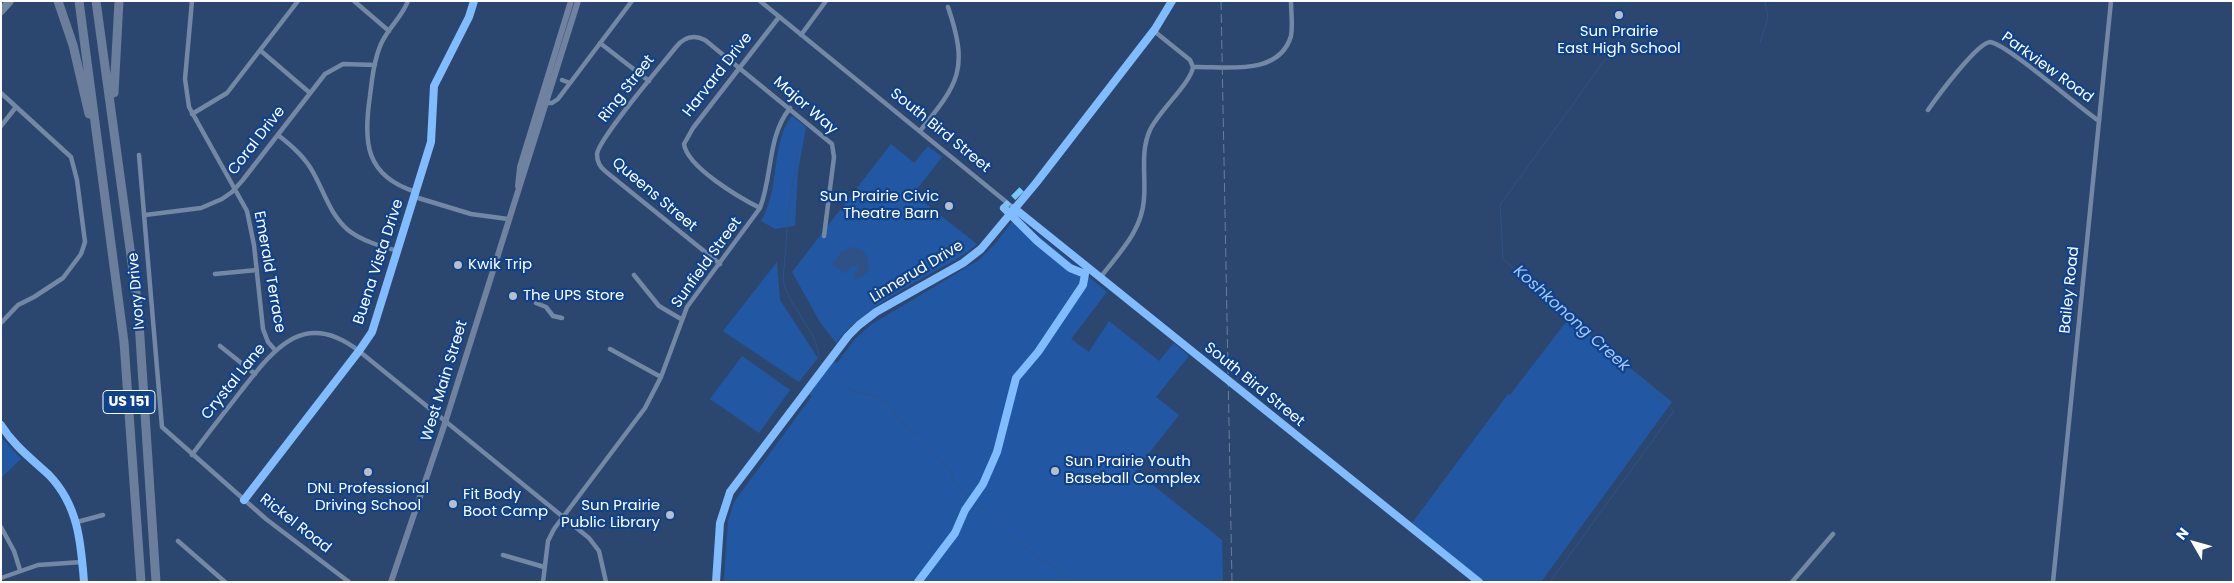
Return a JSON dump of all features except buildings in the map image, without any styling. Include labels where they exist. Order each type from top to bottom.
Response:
[{"type":"highway","points":[[58,1],[73,45],[84,92],[109,222]]},
{"type":"highway","name":"US 151","points":[[79,1],[124,342],[132,433],[141,582]]},
{"type":"highway","name":"US 151","points":[[96,1],[138,307],[156,582]]},
{"type":"highway","points":[[119,1],[114,91],[119,158]]},
{"type":"main road","points":[[1,11],[10,1]]},
{"type":"main road","name":"West Main Street","points":[[518,187],[517,178],[520,167],[571,1]]},
{"type":"main road","name":"West Main Street","points":[[391,582],[446,422],[518,187],[547,103],[578,1]]},
{"type":"street","name":"Emerald Terrace","points":[[192,1],[185,79],[186,95],[192,114],[247,211],[252,227],[263,330],[268,342],[275,350]]},
{"type":"street","points":[[192,114],[228,93],[298,1]]},
{"type":"street","points":[[354,1],[389,31]]},
{"type":"street","points":[[408,1],[382,42],[375,65],[366,126],[369,151],[375,162],[391,181],[416,194],[471,214],[508,219]]},
{"type":"street","name":"Buena Vista Drive","points":[[244,500],[359,351],[377,319],[431,142],[434,86],[469,17],[474,1]]},
{"type":"street","points":[[547,103],[556,101],[632,1]]},
{"type":"street","name":"South Bird Street","points":[[760,1],[1100,278],[1479,582]]},
{"type":"street","points":[[801,35],[826,1]]},
{"type":"street","name":"Linnerud Drive","points":[[716,582],[720,522],[730,492],[848,336],[876,312],[972,256],[992,237],[1154,31],[1172,1]]},
{"type":"street","points":[[1193,67],[1251,66],[1273,60],[1284,49],[1290,37],[1291,1]]},
{"type":"street","name":"Bailey Road","points":[[2053,582],[2111,1]]},
{"type":"street","points":[[920,132],[954,86],[958,72],[958,39],[948,7]]},
{"type":"street","name":"Harvard Drive","points":[[760,208],[733,193],[690,158],[686,152],[686,138],[779,17]]},
{"type":"street","points":[[1100,278],[1130,241],[1140,220],[1144,197],[1144,154],[1150,128],[1189,77],[1193,67],[1190,60],[1154,31]]},
{"type":"street","name":"Major Way","points":[[687,38],[696,36],[706,40],[826,138],[834,150],[824,236]]},
{"type":"street","name":"Ring Street","points":[[598,162],[598,153],[603,142],[676,47],[687,38]]},
{"type":"street","name":"Parkview Road","points":[[1928,110],[1960,68],[1984,43],[1993,42],[2099,121]]},
{"type":"street","points":[[600,43],[649,81]]},
{"type":"street","points":[[260,51],[310,93]]},
{"type":"street","name":"Coral Drive","points":[[145,216],[201,208],[222,199],[235,188],[310,93],[333,68],[354,63],[375,65]]},
{"type":"street","points":[[562,80],[570,83]]},
{"type":"street","points":[[1,94],[59,144],[73,161],[85,242],[81,254],[63,278],[18,305],[1,323]]},
{"type":"street","points":[[1,126],[16,107]]},
{"type":"street","name":"Sunfield Street","points":[[543,582],[550,537],[563,516],[645,408],[661,377],[687,307],[760,208],[765,196],[774,138],[778,126],[790,108]]},
{"type":"street","points":[[278,135],[297,151],[309,166],[323,196],[339,221],[364,240],[398,251]]},
{"type":"street","name":"Ivory Drive","points":[[139,155],[161,425]]},
{"type":"street","name":"Queens Street","points":[[598,162],[605,171],[720,264]]},
{"type":"street","points":[[215,274],[257,270]]},
{"type":"street","points":[[634,275],[660,306],[681,319]]},
{"type":"street","points":[[536,303],[546,307],[553,316],[562,318]]},
{"type":"street","name":"Crystal Lane","points":[[192,455],[275,350],[298,336],[321,333],[344,340],[589,538],[600,551],[606,582]]},
{"type":"street","points":[[220,346],[255,374]]},
{"type":"street","points":[[610,349],[661,377]]},
{"type":"street","points":[[1,425],[14,443],[56,484],[67,499],[77,522],[84,582]]},
{"type":"street","name":"Rickel Road","points":[[161,425],[166,433],[276,527],[348,582]]},
{"type":"street","points":[[77,522],[103,515]]},
{"type":"street","points":[[1,527],[8,538],[20,570]]},
{"type":"street","points":[[1792,582],[1833,534]]},
{"type":"street","points":[[178,541],[224,582]]},
{"type":"street","points":[[503,555],[544,568]]},
{"type":"street","points":[[1,578],[38,565],[82,562]]},
{"type":"shaded area","points":[[792,116],[806,127],[798,171],[795,226],[775,229],[761,221],[771,194],[781,139],[785,127]]},
{"type":"shaded area","points":[[891,144],[914,163],[928,146],[942,157],[913,194],[977,244],[957,259],[869,311],[846,331],[836,343],[820,322],[792,272]]},
{"type":"shaded area","points":[[1016,217],[1107,292],[1071,339],[1089,352],[1109,321],[1159,361],[1174,343],[1189,356],[1156,397],[1179,415],[1135,471],[1222,540],[1223,582],[724,582],[728,521],[734,502],[812,396],[809,394],[834,361],[837,363],[856,338],[872,324],[979,260],[995,244]]},
{"type":"shaded area","points":[[851,247],[864,252],[869,262],[869,271],[855,280],[853,272],[859,270],[853,265],[845,274],[832,264],[841,252]]},
{"type":"shaded area","points":[[777,262],[780,300],[818,358],[799,382],[723,331]]},
{"type":"shaded area","points":[[1569,318],[1672,402],[1541,582],[1485,582],[1412,523],[1508,394],[1510,395]]},
{"type":"shaded area","points":[[742,356],[790,390],[759,433],[710,399]]},
{"type":"shaded area","points":[[1,437],[21,459],[1,478]]},
{"type":"waterway","points":[[1760,43],[1768,18],[1765,1]]},
{"type":"waterway","name":"Koshkonong Creek","points":[[1550,582],[1674,411],[1503,259],[1500,205],[1620,39]]},
{"type":"waterway","points":[[798,150],[789,206],[783,280],[791,300],[813,337],[819,355]]},
{"type":"waterway","points":[[837,374],[852,391],[875,396],[888,403],[903,424],[919,435],[950,470],[954,481],[967,497],[989,513],[1010,535],[1036,556],[1050,564],[1066,579]]},
{"type":"railway","points":[[1221,1],[1232,582]]},
{"type":"marked path","points":[[1006,210],[1003,208],[1022,189]]},
{"type":"cycle path","points":[[244,500],[372,332],[431,142],[434,86],[469,17],[474,1]]},
{"type":"cycle path","points":[[716,582],[720,523],[730,492],[848,336],[876,312],[963,263],[981,249],[1036,183],[1155,29],[1172,1]]},
{"type":"cycle path","points":[[918,582],[955,533],[965,510],[983,484],[997,452],[1016,378],[1038,352],[1083,285],[1085,274],[1070,268],[1037,241],[1004,208]]},
{"type":"cycle path","points":[[1014,208],[1479,582]]},
{"type":"cycle path","points":[[1,425],[17,446],[49,475],[66,499],[72,511],[79,538],[84,582]]},
{"type":"place","name":"Sun Prairie East High School","points":[[1619,15]]},
{"type":"place","name":"Sun Prairie Civic Theatre Barn","points":[[949,206]]},
{"type":"place","name":"Kwik Trip","points":[[458,265]]},
{"type":"place","name":"The UPS Store","points":[[513,296]]},
{"type":"place","name":"Sun Prairie Youth Baseball Complex","points":[[1055,471]]},
{"type":"place","name":"DNL Professional Driving School","points":[[368,472]]},
{"type":"place","name":"Fit Body Boot Camp","points":[[453,504]]},
{"type":"place","name":"Sun Prairie Public Library","points":[[670,515]]}]
